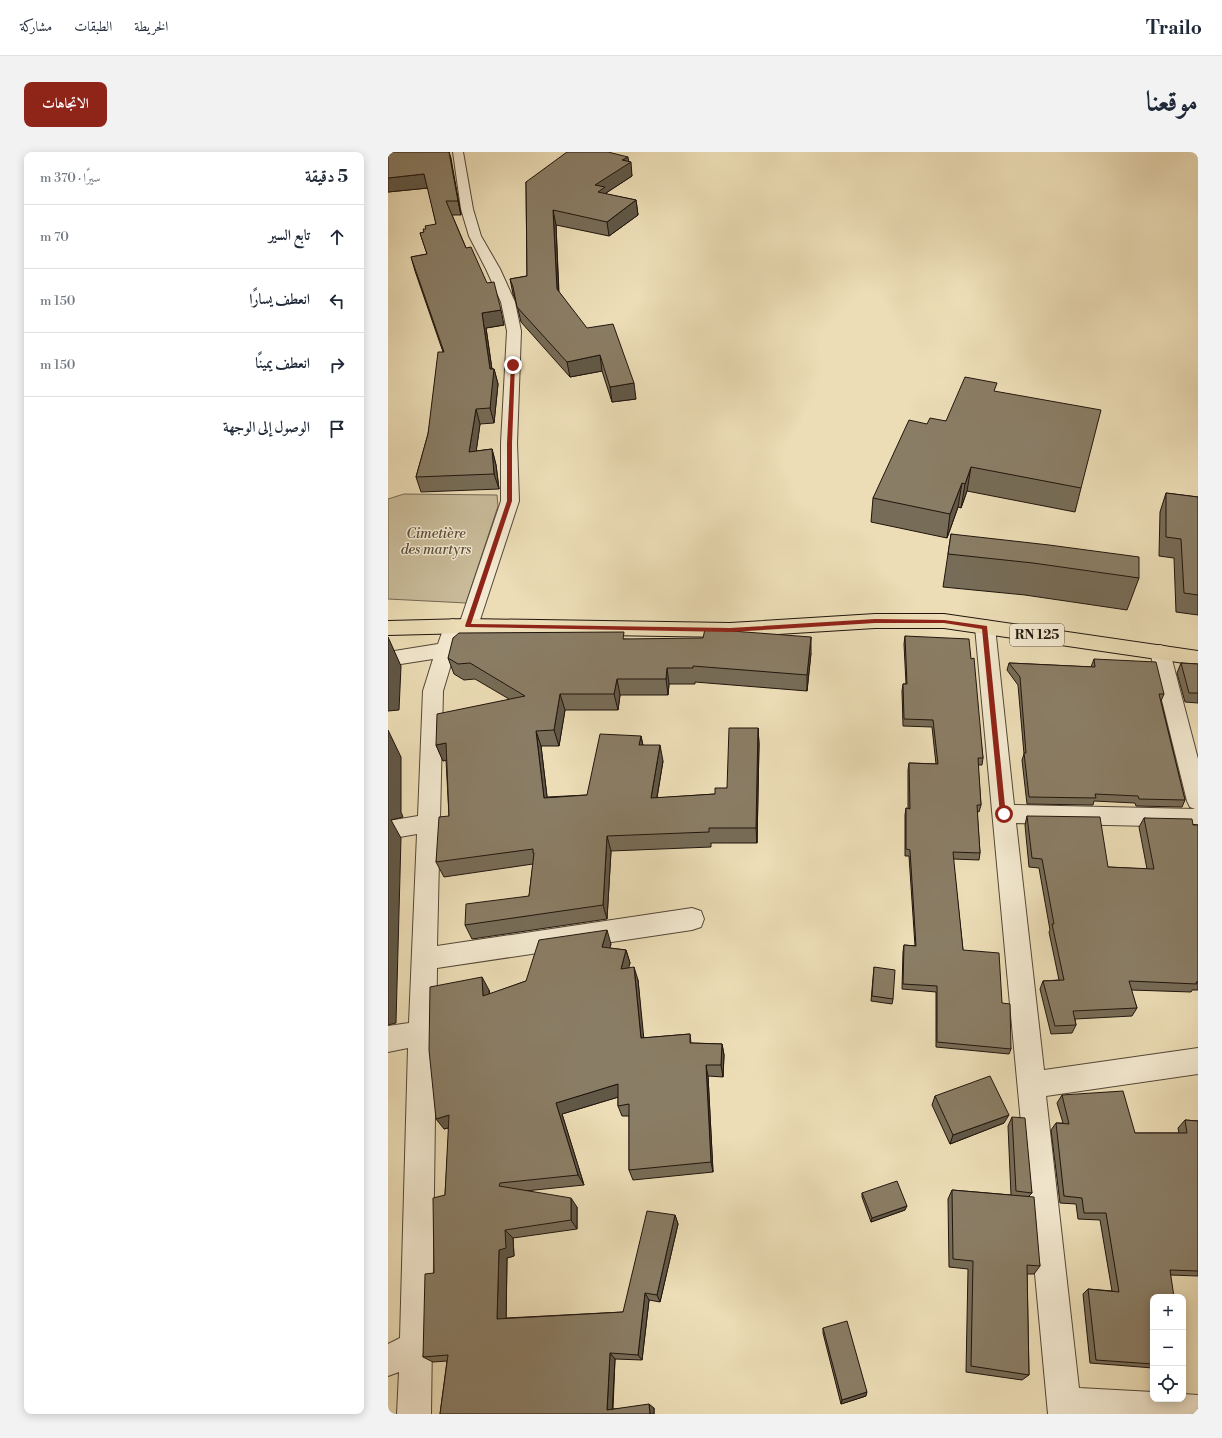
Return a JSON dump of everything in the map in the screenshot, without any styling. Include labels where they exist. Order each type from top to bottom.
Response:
[{"type":"main road","name":"RN 125","points":[[388,628],[460,626],[730,630],[875,621],[944,622],[1198,658]]},
{"type":"street","points":[[408,1412],[402,1354],[422,1033],[433,691],[445,650],[460,626],[510,501],[509,443],[514,331],[508,302],[475,236],[467,209],[458,152]]},
{"type":"street","points":[[985,627],[1064,1408],[1198,1412]]},
{"type":"street","points":[[388,659],[445,650]]},
{"type":"street","points":[[1160,652],[1198,801]]},
{"type":"street","points":[[1004,814],[1198,818]]},
{"type":"street","points":[[388,830],[428,823]]},
{"type":"street","points":[[424,959],[692,919]]},
{"type":"street","points":[[388,1039],[422,1033]]},
{"type":"street","points":[[1031,1085],[1198,1061]]},
{"type":"green space","name":"Cimetière des martyrs","points":[[404,494],[497,495],[498,506],[466,603],[388,599],[388,499]]},
{"type":"building","points":[[388,152],[449,152],[458,201],[446,201],[466,248],[471,247],[487,283],[494,282],[501,310],[482,313],[490,369],[494,369],[490,408],[476,409],[469,452],[492,449],[494,474],[416,477],[428,434],[438,352],[444,352],[411,257],[427,254],[420,233],[424,232],[423,229],[426,229],[425,226],[436,224],[424,174],[388,178]]},
{"type":"building","points":[[567,152],[608,152],[628,157],[622,160],[631,162],[595,185],[605,187],[598,192],[636,200],[607,222],[553,210],[557,289],[587,328],[613,324],[634,383],[610,387],[600,355],[567,362],[517,307],[510,279],[527,276],[526,182]]},
{"type":"building","points":[[965,377],[997,383],[994,391],[1101,410],[1081,488],[971,467],[965,484],[962,483],[950,514],[873,498],[909,420],[927,424],[930,418],[946,421]]},
{"type":"building","points":[[1166,493],[1198,497],[1198,595],[1184,593],[1181,539],[1166,537]]},
{"type":"building","points":[[951,534],[1139,557],[1139,578],[1033,563],[948,554]]},
{"type":"building","points":[[705,629],[811,637],[807,675],[693,666],[693,668],[667,668],[666,679],[617,679],[614,694],[560,694],[554,730],[536,731],[544,798],[587,795],[600,734],[641,736],[639,745],[660,745],[651,798],[715,794],[715,788],[727,788],[729,728],[758,728],[756,828],[709,828],[709,832],[607,836],[603,905],[465,925],[466,904],[529,896],[534,853],[533,849],[436,862],[439,817],[449,816],[446,743],[436,745],[437,714],[525,696],[470,663],[458,664],[448,658],[453,638],[459,633],[624,632],[623,639],[703,638]]},
{"type":"building","points":[[905,636],[969,639],[971,659],[974,658],[983,758],[978,758],[981,805],[977,805],[980,853],[953,852],[963,950],[999,953],[1002,1003],[1010,1004],[1011,1049],[937,1042],[937,986],[903,984],[904,945],[916,946],[910,850],[906,849],[906,808],[910,809],[909,763],[938,764],[933,720],[904,719],[903,684],[907,684]]},
{"type":"building","points":[[1094,659],[1156,662],[1164,694],[1159,694],[1185,800],[1139,799],[1138,796],[1095,794],[1096,798],[1029,797],[1024,753],[1026,753],[1020,677],[1009,663],[1095,667]]},
{"type":"building","points":[[1181,663],[1198,664],[1198,693],[1189,693]]},
{"type":"building","points":[[1027,816],[1100,817],[1108,867],[1154,869],[1144,818],[1192,819],[1193,825],[1198,825],[1197,984],[1129,981],[1137,1008],[1073,1011],[1076,1025],[1055,1026],[1043,981],[1064,980],[1052,924],[1054,924],[1042,859],[1032,858]]},
{"type":"building","points":[[607,930],[602,947],[626,950],[621,969],[634,967],[641,1038],[690,1034],[690,1043],[722,1044],[721,1065],[706,1065],[711,1162],[629,1170],[629,1104],[618,1106],[618,1084],[556,1103],[578,1175],[500,1183],[499,1186],[571,1198],[571,1220],[505,1230],[506,1248],[499,1250],[497,1319],[623,1312],[647,1211],[675,1215],[657,1295],[645,1293],[638,1355],[610,1353],[607,1410],[649,1404],[650,1414],[440,1414],[448,1355],[423,1357],[425,1274],[434,1273],[433,1198],[445,1195],[449,1115],[436,1119],[429,1050],[430,987],[482,977],[483,996],[526,981],[539,940]]},
{"type":"building","points":[[874,967],[895,970],[893,999],[872,996]]},
{"type":"building","points":[[990,1076],[1009,1115],[953,1135],[935,1096]]},
{"type":"building","points":[[1123,1091],[1135,1133],[1187,1133],[1185,1120],[1198,1121],[1198,1271],[1170,1270],[1174,1294],[1150,1294],[1150,1364],[1096,1360],[1088,1289],[1119,1292],[1106,1213],[1084,1213],[1082,1198],[1064,1196],[1056,1123],[1069,1124],[1062,1095]]},
{"type":"building","points":[[1012,1117],[1025,1118],[1032,1193],[1016,1191]]},
{"type":"building","points":[[897,1181],[907,1206],[872,1218],[862,1193]]},
{"type":"building","points":[[952,1190],[1034,1197],[1040,1266],[1027,1265],[1029,1375],[971,1366],[973,1261],[953,1259]]},
{"type":"building","points":[[847,1321],[867,1392],[842,1400],[823,1328]]},
{"type":"route","points":[[513,365],[509,443],[510,501],[468,626],[730,630],[875,621],[944,622],[985,627],[1004,814]]}]
